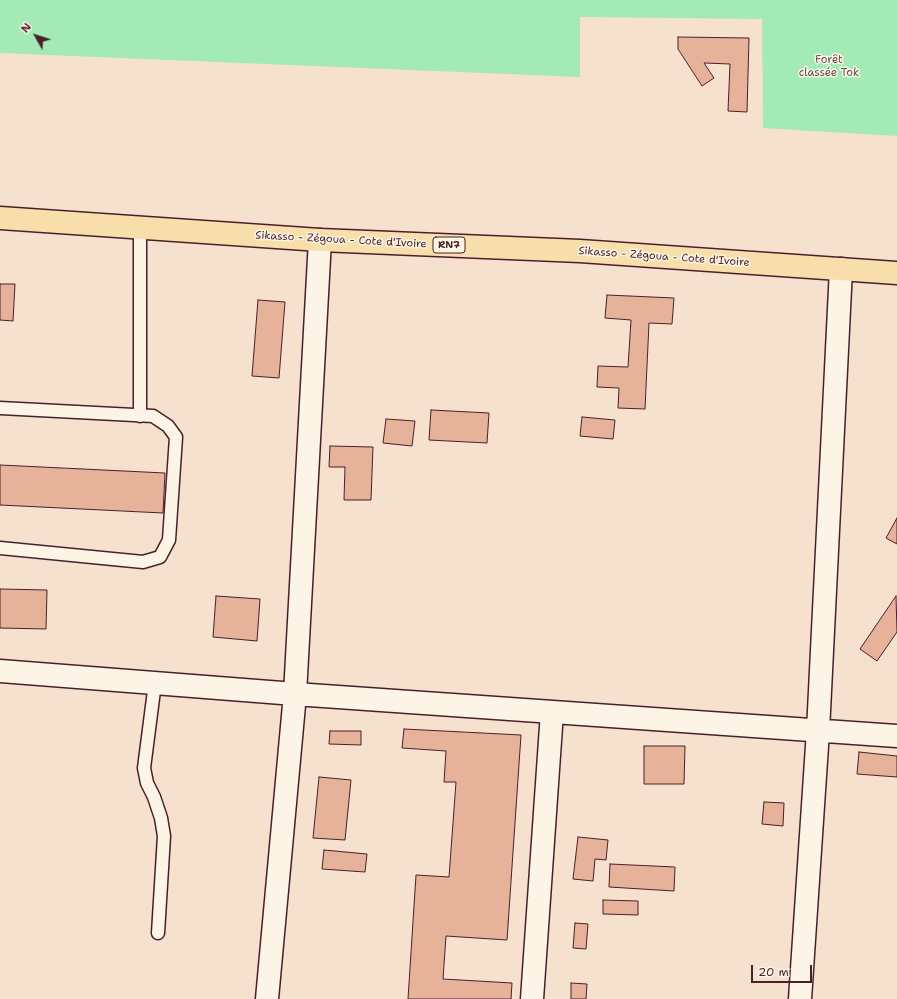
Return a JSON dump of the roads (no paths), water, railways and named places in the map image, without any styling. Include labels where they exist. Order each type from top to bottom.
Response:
[{"type":"highway","name":"Sikasso - Zégoua - Cote d'Ivoire","points":[[0,218],[320,240],[580,251],[897,273]]},
{"type":"street","points":[[267,999],[295,694],[320,240]]},
{"type":"street","points":[[800,999],[818,731],[841,269]]},
{"type":"street","points":[[0,671],[295,694],[897,736]]},
{"type":"street","points":[[532,999],[552,712]]},
{"type":"lane","points":[[140,228],[140,416]]},
{"type":"lane","points":[[0,408],[153,416],[168,426],[176,437],[169,540],[160,557],[143,562],[0,548]]},
{"type":"lane","points":[[155,683],[144,768],[147,783],[154,797],[161,818],[164,836],[158,932]]},
{"type":"park label","name":"Forêt classée Tok","points":[[829,66]]}]
